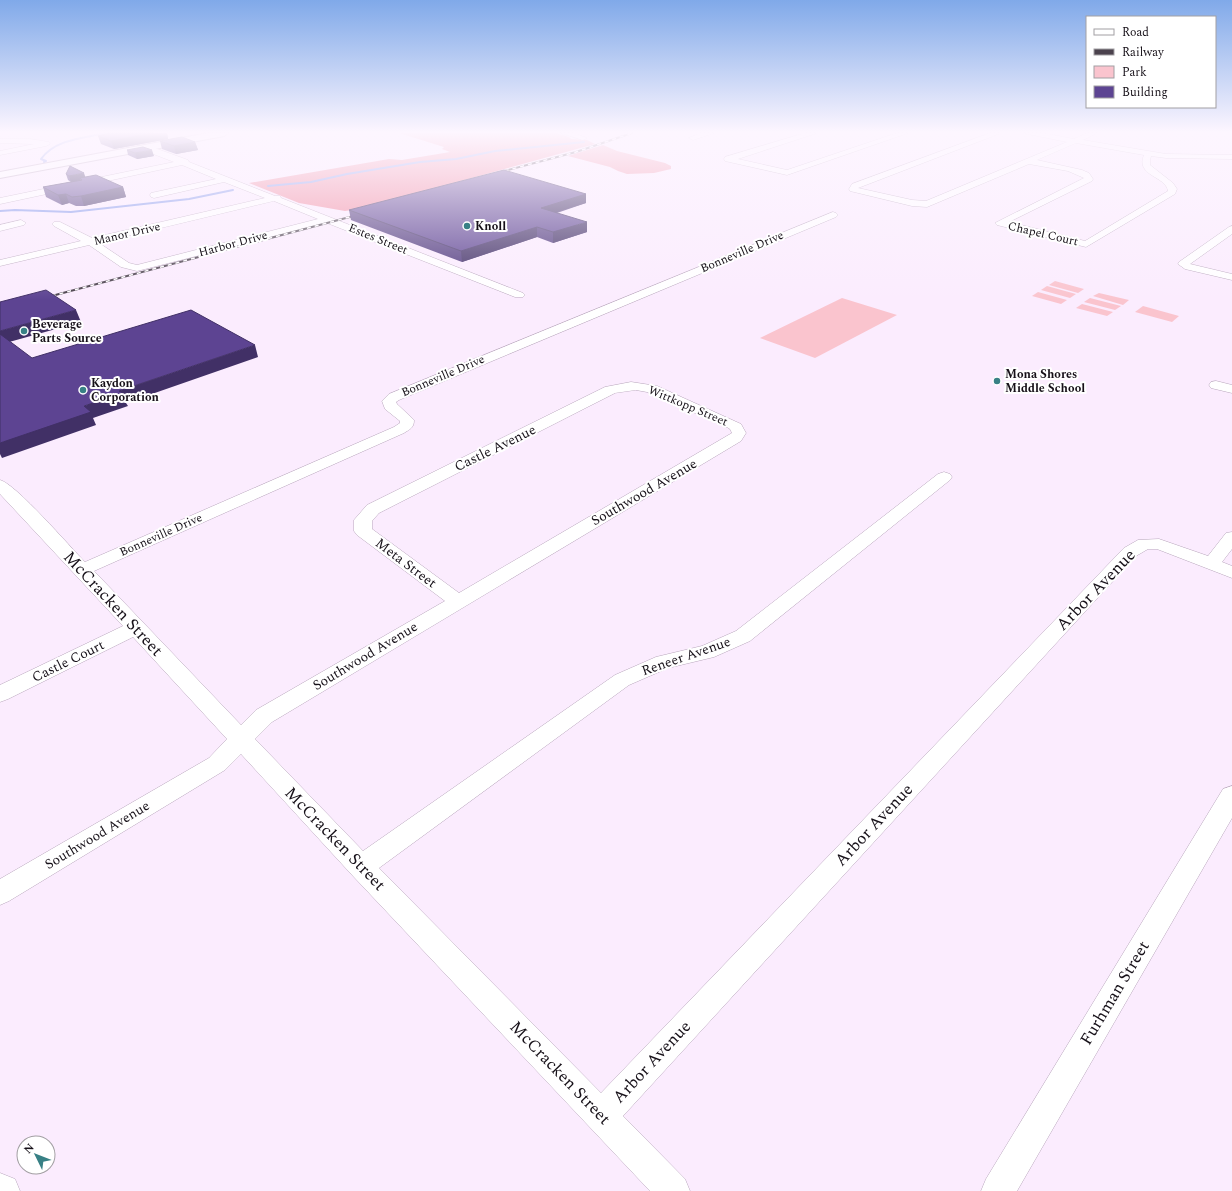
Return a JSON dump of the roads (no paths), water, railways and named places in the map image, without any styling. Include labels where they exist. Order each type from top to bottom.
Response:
[{"type":"street","points":[[0,201],[59,189]]},
{"type":"street","points":[[154,195],[183,189]]},
{"type":"street","name":"Estes Street","points":[[252,189],[520,295]]},
{"type":"street","points":[[853,189],[916,204],[927,204],[963,189]]},
{"type":"street","name":"Chapel Court","points":[[1072,189],[1000,224],[1086,244],[1172,192],[1173,189]]},
{"type":"street","name":"Manor Drive","points":[[0,264],[277,198]]},
{"type":"street","name":"Bonneville Drive","points":[[82,570],[399,430],[406,425],[407,420],[390,406],[390,401],[394,397],[834,215]]},
{"type":"street","name":"Harbor Drive","points":[[91,242],[125,265],[137,268],[328,220]]},
{"type":"street","points":[[0,228],[21,223]]},
{"type":"street","points":[[57,224],[91,242]]},
{"type":"street","points":[[1232,229],[1182,264],[1232,277]]},
{"type":"street","points":[[1216,385],[1232,389]]},
{"type":"street","name":"Wittkopp Street","points":[[632,386],[652,389],[730,423],[736,427],[739,432]]},
{"type":"street","name":"Castle Avenue","points":[[363,520],[373,509],[610,390],[632,386]]},
{"type":"street","name":"Southwood Avenue","points":[[0,893],[217,764],[264,716],[736,438],[739,432]]},
{"type":"street","name":"Reneer Avenue","points":[[362,867],[622,680],[663,662],[707,652],[743,636],[944,478]]},
{"type":"street","name":"McCracken Street","points":[[0,485],[20,504],[135,628],[362,867],[673,1191]]},
{"type":"street","name":"Meta Street","points":[[363,520],[363,530],[458,601]]},
{"type":"street","points":[[1232,537],[1211,564],[1232,572]]},
{"type":"street","name":"Arbor Avenue","points":[[601,1116],[1130,552],[1144,544],[1160,544],[1211,564]]},
{"type":"street","name":"Castle Court","points":[[0,694],[135,628]]},
{"type":"street","name":"Furhman Street","points":[[998,1191],[1232,796]]},
{"type":"waterway","points":[[0,211],[15,210],[71,212],[189,199],[233,190]]},
{"type":"railway","points":[[44,298],[361,214]]},
{"type":"place","name":"Knoll","points":[[467,226]]},
{"type":"place","name":"Beverage Parts Source","points":[[24,331]]},
{"type":"place","name":"Mona Shores Middle School","points":[[997,381]]},
{"type":"place","name":"Kaydon Corporation","points":[[83,390]]}]
